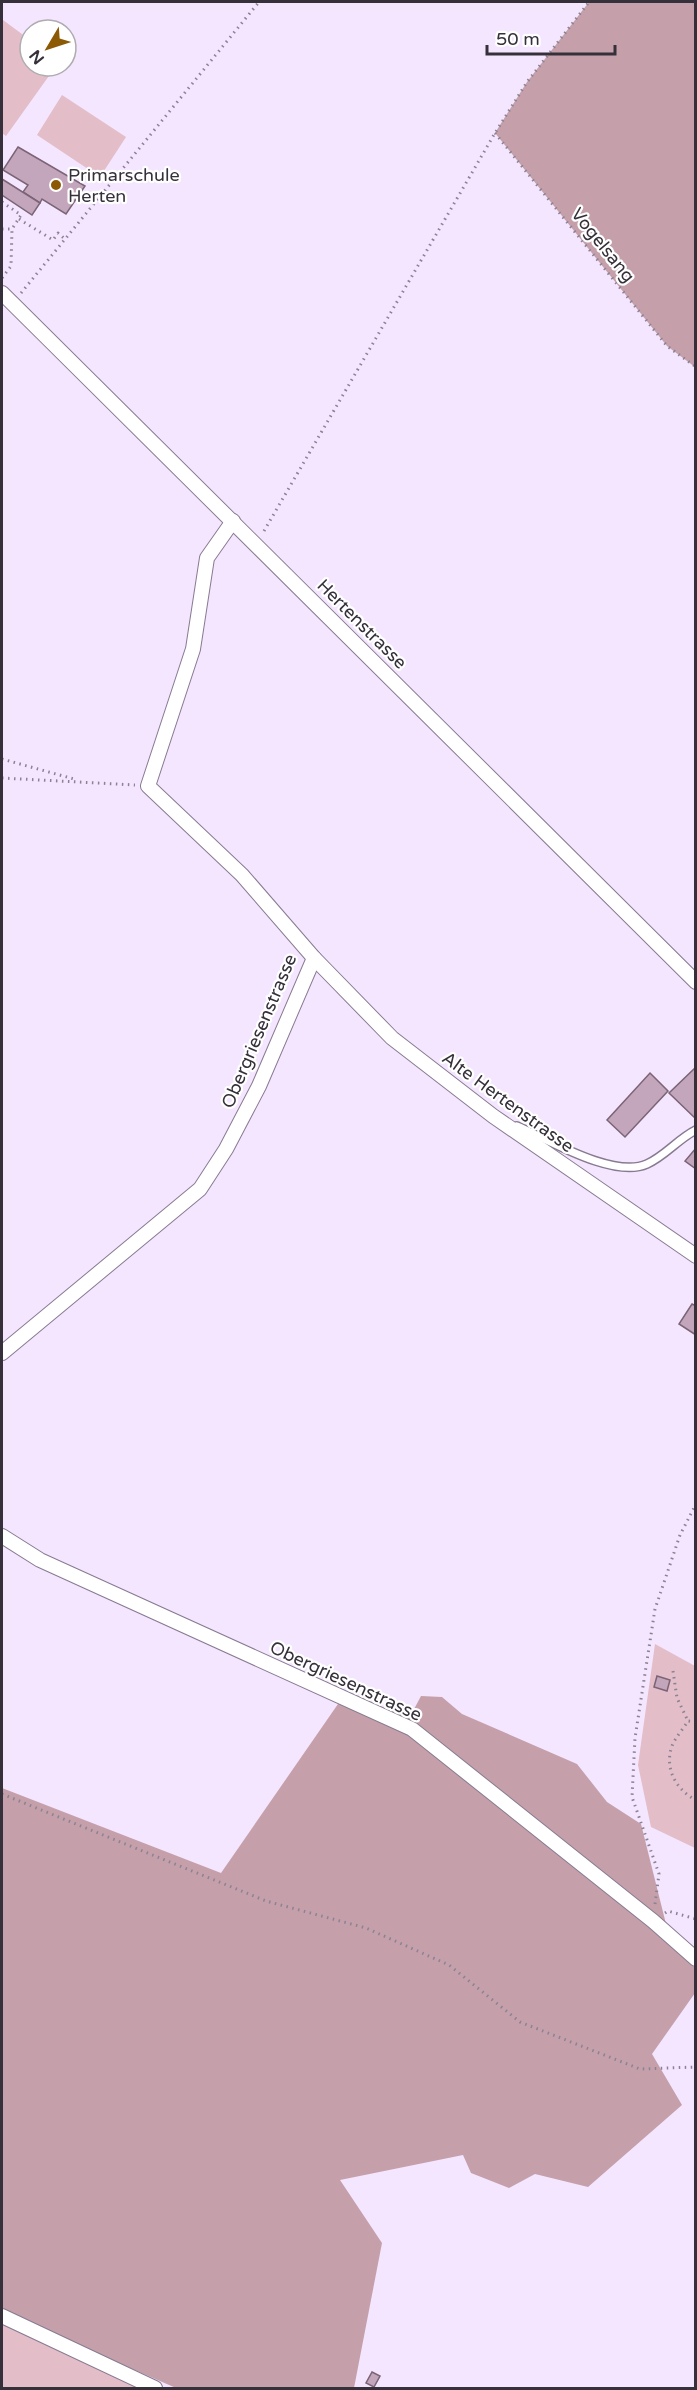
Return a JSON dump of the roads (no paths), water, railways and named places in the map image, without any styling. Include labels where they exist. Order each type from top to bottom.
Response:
[{"type":"street","name":"Hertenstrasse","points":[[2,293],[257,543],[696,982]]},
{"type":"street","name":"Obergriesenstrasse","points":[[2,1353],[200,1189],[226,1149],[259,1086],[314,958],[242,875],[148,786],[193,649],[207,558],[233,521]]},
{"type":"street","name":"Alte Hertenstrasse","points":[[314,958],[392,1038],[493,1116],[696,1256]]},
{"type":"street","name":"Obergriesenstrasse","points":[[2,1536],[40,1560],[412,1728],[653,1921],[696,1959]]},
{"type":"street","points":[[2,2316],[155,2388]]},
{"type":"lane","points":[[493,1116],[591,1159],[628,1168],[646,1165],[696,1130]]},
{"type":"place","name":"Primarschule Herten","points":[[56,185]]}]
